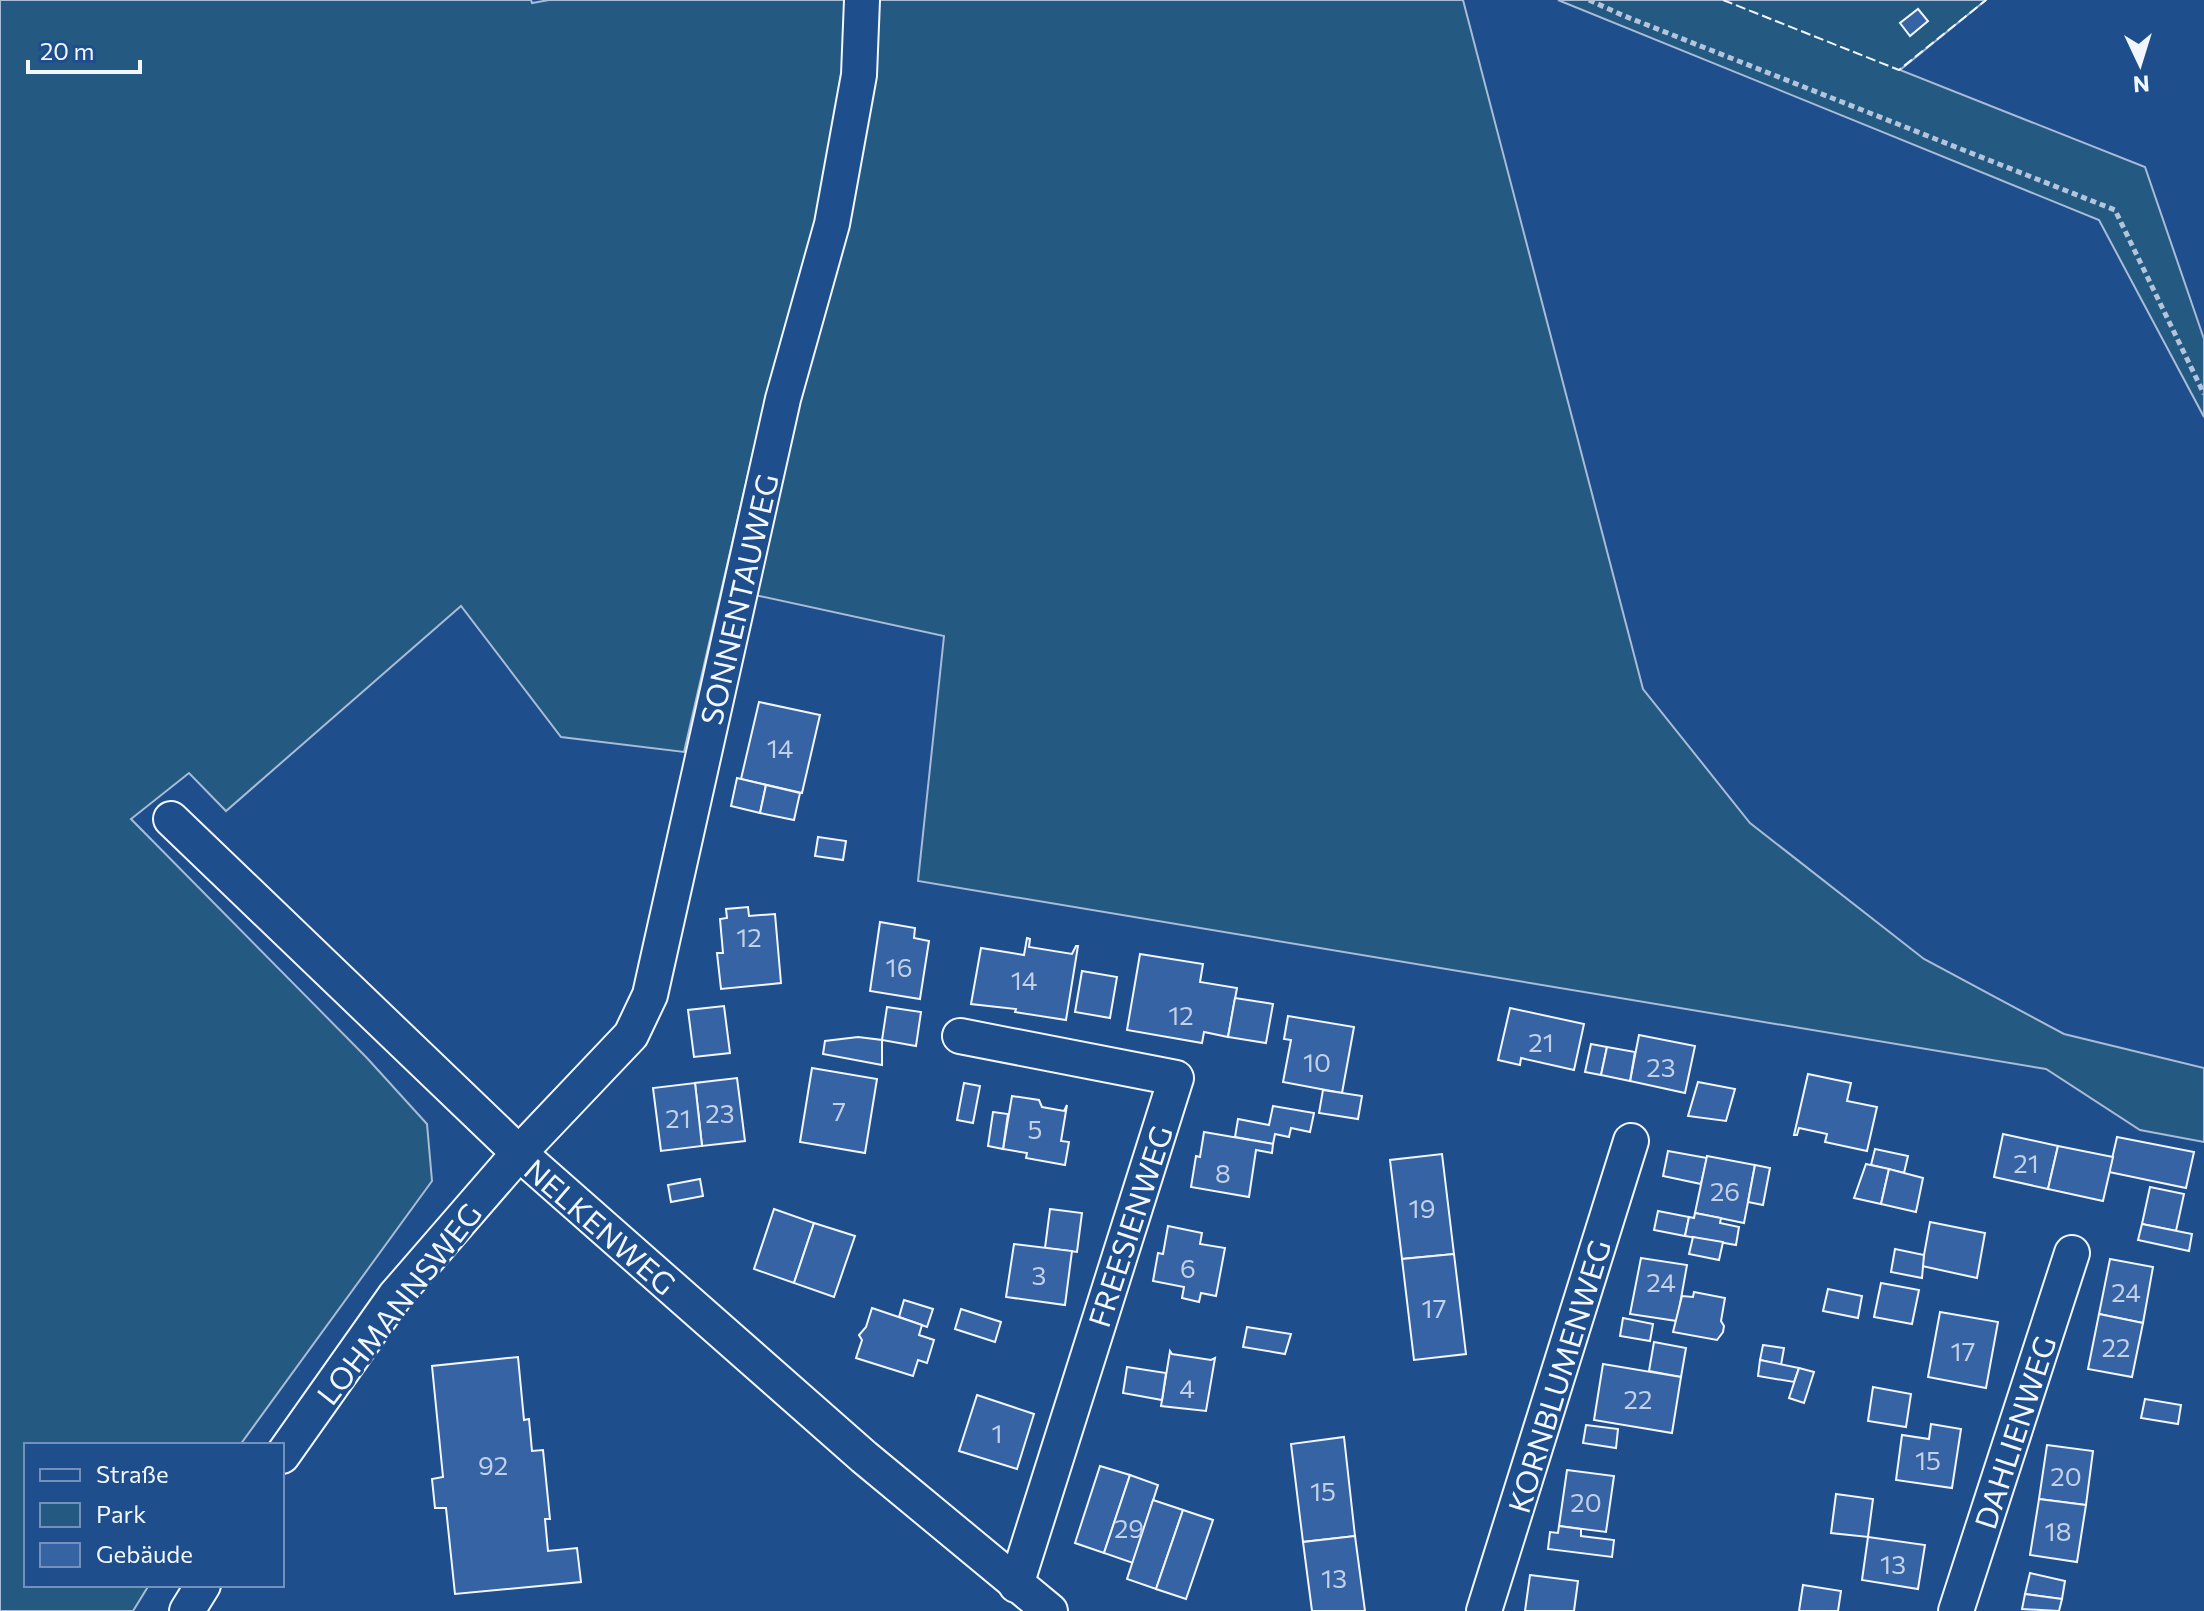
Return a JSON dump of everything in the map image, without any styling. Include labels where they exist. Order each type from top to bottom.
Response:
[{"type":"street","name":"SONNENTAUWEG","points":[[519,1153],[631,1035],[650,995],[783,399],[832,224],[859,75],[862,0]]},
{"type":"street","name":"NELKENWEG","points":[[171,819],[519,1153],[864,1457],[1050,1611]]},
{"type":"street","name":"FREESIENWEG","points":[[960,1036],[1176,1078],[1016,1585]]},
{"type":"street","name":"KORNBLUMENWEG","points":[[1484,1611],[1631,1141]]},
{"type":"street","name":"LOHMANNSWEG","points":[[284,1453],[395,1296],[519,1153]]},
{"type":"street","name":"DAHLIENWEG","points":[[1956,1611],[2072,1253]]},
{"type":"street","points":[[187,1611],[202,1587]]},
{"type":"path","points":[[1589,0],[2115,210],[2204,394]]},
{"type":"green space","points":[[0,0],[531,0],[532,3],[549,0],[848,0],[845,75],[820,221],[767,392],[684,752],[561,737],[461,606],[226,811],[189,773],[131,819],[367,1058],[427,1124],[432,1181],[241,1443],[24,1443],[24,1587],[148,1587],[133,1611],[0,1611]]},
{"type":"green space","points":[[876,0],[1463,0],[1643,689],[1750,823],[1924,959],[2064,1034],[2204,1068],[2204,1142],[2140,1130],[2046,1069],[918,881],[944,636],[750,594]]},
{"type":"green space","points":[[1558,0],[1986,0],[1900,70],[2145,167],[2204,339],[2204,417],[2099,220]]},
{"type":"building","points":[[1918,9],[1928,21],[1910,36],[1900,23]]},
{"type":"building","points":[[759,702],[820,715],[802,793],[741,779]]},
{"type":"building","points":[[737,778],[766,785],[760,813],[731,806]]},
{"type":"building","points":[[766,785],[800,793],[794,820],[760,813]]},
{"type":"building","points":[[818,837],[846,841],[843,860],[815,856]]},
{"type":"building","points":[[748,907],[749,916],[775,914],[781,983],[721,989],[717,953],[723,953],[720,919],[727,918],[726,909]]},
{"type":"building","points":[[880,922],[915,928],[914,938],[929,941],[920,999],[870,991]]},
{"type":"building","points":[[1027,938],[1030,939],[1029,947],[1072,954],[1078,946],[1066,1020],[1015,1012],[1016,1009],[971,1004],[981,948],[1024,955]]},
{"type":"building","points":[[1140,954],[1203,964],[1200,982],[1237,988],[1228,1037],[1204,1032],[1202,1043],[1127,1030]]},
{"type":"building","points":[[1082,971],[1117,977],[1110,1018],[1075,1012]]},
{"type":"building","points":[[1235,998],[1273,1004],[1266,1043],[1228,1037]]},
{"type":"building","points":[[724,1006],[730,1053],[694,1057],[688,1010]]},
{"type":"building","points":[[887,1007],[921,1012],[916,1046],[882,1040]]},
{"type":"building","points":[[1510,1008],[1584,1024],[1574,1070],[1521,1058],[1520,1065],[1498,1060]]},
{"type":"building","points":[[1288,1016],[1354,1027],[1342,1093],[1283,1082],[1291,1040],[1284,1039]]},
{"type":"building","points":[[1639,1035],[1695,1046],[1685,1093],[1630,1081]]},
{"type":"building","points":[[858,1037],[882,1040],[882,1065],[823,1054],[825,1041]]},
{"type":"building","points":[[1591,1044],[1607,1047],[1601,1075],[1585,1072]]},
{"type":"building","points":[[1607,1047],[1635,1052],[1630,1081],[1601,1075]]},
{"type":"building","points":[[812,1068],[877,1079],[865,1153],[800,1142]]},
{"type":"building","points":[[1808,1074],[1851,1083],[1847,1101],[1877,1107],[1867,1151],[1825,1142],[1827,1134],[1799,1128],[1797,1135],[1794,1135]]},
{"type":"building","points":[[737,1078],[745,1141],[702,1146],[695,1083]]},
{"type":"building","points":[[1698,1082],[1735,1089],[1726,1121],[1688,1116]]},
{"type":"building","points":[[695,1083],[702,1146],[661,1151],[653,1088]]},
{"type":"building","points":[[964,1083],[980,1086],[973,1123],[957,1120]]},
{"type":"building","points":[[1323,1090],[1362,1096],[1358,1119],[1319,1113]]},
{"type":"building","points":[[1012,1096],[1039,1100],[1042,1107],[1064,1111],[1067,1105],[1061,1141],[1069,1142],[1065,1165],[1026,1158],[1027,1153],[1003,1149]]},
{"type":"building","points":[[1273,1106],[1314,1113],[1310,1132],[1291,1128],[1289,1137],[1275,1134],[1273,1144],[1235,1137],[1238,1119],[1269,1125]]},
{"type":"building","points":[[993,1112],[1008,1114],[1003,1149],[988,1146]]},
{"type":"building","points":[[1204,1132],[1273,1144],[1272,1153],[1256,1150],[1249,1197],[1191,1187]]},
{"type":"building","points":[[2003,1134],[2058,1146],[2048,1189],[1994,1177]]},
{"type":"building","points":[[2117,1137],[2194,1152],[2186,1188],[2109,1172]]},
{"type":"building","points":[[2058,1146],[2113,1157],[2103,1201],[2048,1189]]},
{"type":"building","points":[[1875,1149],[1908,1156],[1904,1173],[1871,1165]]},
{"type":"building","points":[[1668,1151],[1707,1158],[1701,1184],[1663,1176]]},
{"type":"building","points":[[1442,1154],[1454,1254],[1402,1259],[1390,1160]]},
{"type":"building","points":[[1707,1156],[1755,1165],[1744,1223],[1695,1213]]},
{"type":"building","points":[[1866,1164],[1889,1169],[1881,1204],[1854,1198]]},
{"type":"building","points":[[1755,1165],[1770,1168],[1763,1205],[1748,1202]]},
{"type":"building","points":[[1889,1169],[1923,1178],[1916,1212],[1881,1204]]},
{"type":"building","points":[[700,1179],[703,1196],[671,1202],[668,1185]]},
{"type":"building","points":[[2150,1187],[2184,1194],[2176,1231],[2142,1224]]},
{"type":"building","points":[[774,1209],[814,1223],[794,1283],[754,1269]]},
{"type":"building","points":[[1050,1209],[1082,1213],[1077,1252],[1045,1248]]},
{"type":"building","points":[[1658,1211],[1689,1217],[1685,1236],[1654,1230]]},
{"type":"building","points":[[1695,1213],[1721,1218],[1720,1223],[1739,1227],[1736,1245],[1685,1236],[1689,1217],[1694,1218]]},
{"type":"building","points":[[1930,1222],[1985,1233],[1977,1278],[1922,1266]]},
{"type":"building","points":[[814,1223],[855,1236],[834,1297],[794,1283]]},
{"type":"building","points":[[2142,1224],[2192,1234],[2189,1251],[2138,1240]]},
{"type":"building","points":[[1168,1226],[1202,1233],[1200,1244],[1225,1248],[1216,1296],[1201,1293],[1199,1302],[1182,1298],[1184,1287],[1153,1281],[1158,1253],[1163,1254]]},
{"type":"building","points":[[1693,1237],[1723,1242],[1719,1260],[1689,1254]]},
{"type":"building","points":[[1014,1244],[1072,1251],[1065,1305],[1006,1297]]},
{"type":"building","points":[[1895,1249],[1924,1255],[1922,1278],[1891,1272]]},
{"type":"building","points":[[1454,1254],[1466,1354],[1414,1360],[1402,1259]]},
{"type":"building","points":[[1641,1258],[1687,1265],[1677,1321],[1630,1314]]},
{"type":"building","points":[[2110,1259],[2153,1267],[2143,1323],[2099,1314]]},
{"type":"building","points":[[1881,1283],[1919,1290],[1912,1324],[1874,1317]]},
{"type":"building","points":[[1828,1289],[1862,1296],[1858,1318],[1823,1311]]},
{"type":"building","points":[[1694,1292],[1725,1298],[1721,1321],[1723,1332],[1717,1340],[1673,1332],[1682,1296],[1693,1297]]},
{"type":"building","points":[[904,1300],[933,1309],[927,1327],[899,1317]]},
{"type":"building","points":[[872,1308],[922,1325],[919,1335],[934,1340],[927,1363],[918,1360],[913,1376],[856,1358],[862,1340],[859,1335],[866,1327]]},
{"type":"building","points":[[961,1309],[1001,1322],[995,1342],[955,1329]]},
{"type":"building","points":[[1940,1312],[1998,1322],[1986,1388],[1928,1377]]},
{"type":"building","points":[[2099,1314],[2143,1323],[2132,1377],[2088,1369]]},
{"type":"building","points":[[1623,1318],[1653,1324],[1650,1341],[1620,1336]]},
{"type":"building","points":[[1247,1327],[1291,1334],[1285,1354],[1243,1347]]},
{"type":"building","points":[[1654,1342],[1686,1348],[1681,1377],[1649,1371]]},
{"type":"building","points":[[1763,1345],[1784,1348],[1781,1365],[1760,1360]]},
{"type":"building","points":[[1170,1351],[1172,1354],[1215,1358],[1206,1411],[1161,1406]]},
{"type":"building","points":[[518,1357],[524,1420],[529,1419],[532,1451],[543,1450],[550,1519],[545,1519],[548,1551],[577,1548],[581,1582],[455,1594],[446,1508],[435,1508],[432,1479],[443,1477],[432,1366]]},
{"type":"building","points":[[1760,1360],[1799,1368],[1794,1382],[1758,1376]]},
{"type":"building","points":[[1603,1364],[1681,1377],[1672,1433],[1594,1420]]},
{"type":"building","points":[[1127,1367],[1166,1373],[1162,1400],[1123,1393]]},
{"type":"building","points":[[1799,1368],[1814,1372],[1804,1403],[1789,1398]]},
{"type":"building","points":[[1873,1387],[1911,1394],[1906,1427],[1868,1421]]},
{"type":"building","points":[[977,1395],[1034,1414],[1017,1469],[959,1451]]},
{"type":"building","points":[[2145,1399],[2181,1405],[2178,1424],[2141,1418]]},
{"type":"building","points":[[1931,1424],[1961,1429],[1952,1488],[1896,1480],[1902,1435],[1929,1439]]},
{"type":"building","points":[[1586,1425],[1618,1429],[1616,1448],[1583,1443]]},
{"type":"building","points":[[1344,1437],[1355,1536],[1303,1542],[1291,1444]]},
{"type":"building","points":[[2047,1445],[2093,1451],[2086,1505],[2039,1499]]},
{"type":"building","points":[[1100,1466],[1130,1475],[1104,1553],[1075,1543]]},
{"type":"building","points":[[1567,1470],[1614,1476],[1606,1532],[1559,1526]]},
{"type":"building","points":[[1130,1475],[1158,1485],[1133,1563],[1104,1553]]},
{"type":"building","points":[[1836,1494],[1873,1499],[1868,1537],[1831,1533]]},
{"type":"building","points":[[2039,1499],[2086,1505],[2077,1562],[2030,1555]]},
{"type":"building","points":[[1153,1500],[1183,1510],[1156,1589],[1127,1579]]},
{"type":"building","points":[[1183,1510],[1213,1520],[1186,1599],[1156,1589]]},
{"type":"building","points":[[1559,1526],[1581,1529],[1581,1536],[1614,1540],[1612,1557],[1548,1549],[1550,1532],[1558,1533]]},
{"type":"building","points":[[1355,1536],[1365,1611],[1312,1611],[1303,1542]]},
{"type":"building","points":[[1868,1537],[1925,1545],[1918,1589],[1862,1580]]},
{"type":"building","points":[[2030,1573],[2065,1581],[2062,1599],[2025,1594]]},
{"type":"building","points":[[1530,1575],[1578,1581],[1574,1611],[1525,1611]]},
{"type":"building","points":[[1803,1585],[1841,1591],[1838,1611],[1799,1611]]},
{"type":"building","points":[[2025,1594],[2062,1599],[2059,1611],[2022,1609]]},
{"type":"fence","points":[[1723,0],[1899,70],[1986,0]]}]
